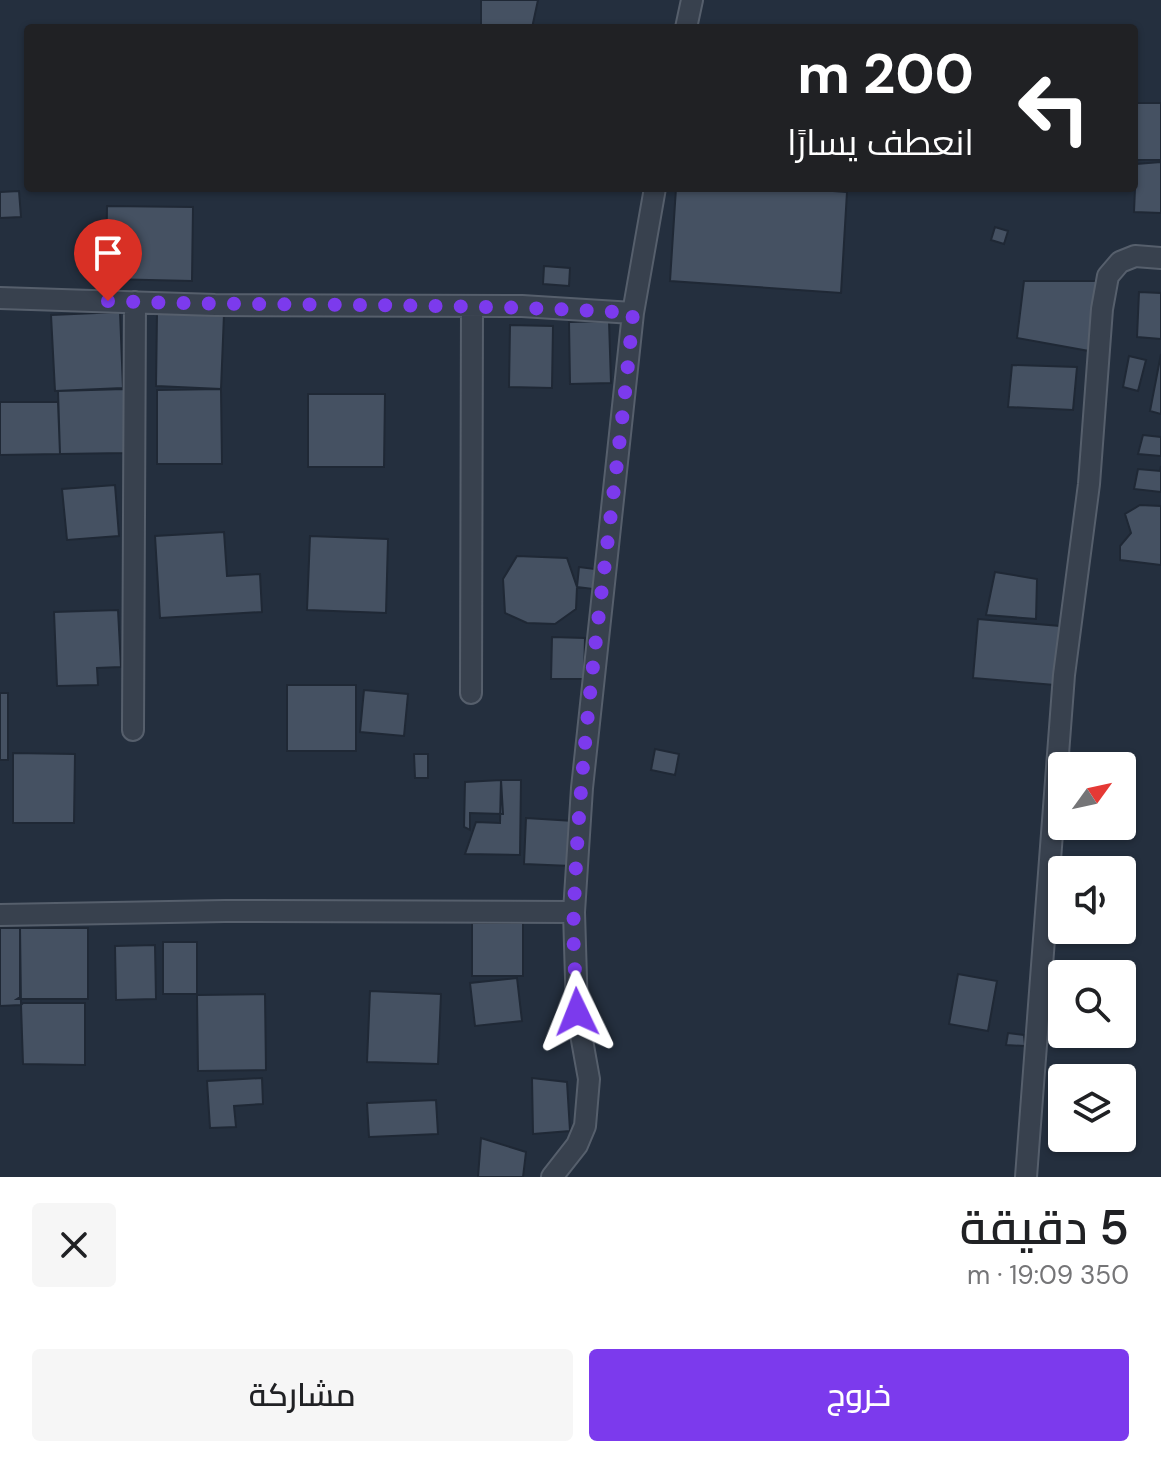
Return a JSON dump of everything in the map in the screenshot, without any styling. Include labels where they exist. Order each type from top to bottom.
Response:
[{"type":"street","points":[[687,24],[692,0]]},
{"type":"street","points":[[552,1177],[577,1145],[585,1126],[589,1079],[577,1012],[574,912],[582,788],[633,313],[654,192]]},
{"type":"street","points":[[1026,1177],[1064,675],[1089,484],[1102,309],[1108,276],[1120,262],[1135,256],[1161,258]]},
{"type":"street","points":[[0,298],[472,306],[633,313]]},
{"type":"street","points":[[133,730],[135,302]]},
{"type":"street","points":[[471,693],[472,306]]},
{"type":"street","points":[[0,915],[225,911],[574,912]]},
{"type":"building","points":[[481,0],[538,0],[533,24],[481,24]]},
{"type":"building","points":[[1138,103],[1161,103],[1161,160],[1138,160]]},
{"type":"building","points":[[1161,162],[1161,213],[1134,212],[1138,164]]},
{"type":"building","points":[[19,191],[21,217],[0,218],[0,192]]},
{"type":"building","points":[[676,192],[847,192],[841,293],[670,281]]},
{"type":"building","points":[[107,206],[193,207],[192,281],[106,279]]},
{"type":"building","points":[[995,227],[1008,231],[1004,244],[991,240]]},
{"type":"building","points":[[544,266],[570,268],[569,286],[543,284]]},
{"type":"building","points":[[1024,281],[1097,281],[1089,351],[1017,338]]},
{"type":"building","points":[[1139,292],[1161,293],[1161,339],[1137,337]]},
{"type":"building","points":[[120,312],[123,388],[55,391],[51,315]]},
{"type":"building","points":[[157,313],[224,314],[221,389],[156,386]]},
{"type":"building","points":[[609,321],[611,383],[570,384],[569,322]]},
{"type":"building","points":[[510,325],[553,326],[552,388],[509,387]]},
{"type":"building","points":[[1161,354],[1161,414],[1150,411]]},
{"type":"building","points":[[1129,356],[1146,360],[1138,391],[1123,387]]},
{"type":"building","points":[[1012,365],[1077,367],[1073,410],[1008,407]]},
{"type":"building","points":[[124,389],[125,453],[60,454],[58,391]]},
{"type":"building","points":[[221,389],[222,464],[157,464],[157,390]]},
{"type":"building","points":[[308,394],[385,394],[384,467],[308,467]]},
{"type":"building","points":[[0,402],[58,402],[60,454],[0,455]]},
{"type":"building","points":[[1143,435],[1161,437],[1161,456],[1138,454]]},
{"type":"building","points":[[1161,466],[1161,492],[1134,489],[1138,469],[1160,471]]},
{"type":"building","points":[[115,485],[119,536],[67,540],[62,489]]},
{"type":"building","points":[[1140,505],[1161,506],[1161,565],[1120,560],[1120,546],[1131,533],[1125,514]]},
{"type":"building","points":[[224,532],[227,576],[260,574],[262,612],[160,618],[155,536]]},
{"type":"building","points":[[310,536],[388,539],[386,613],[307,610]]},
{"type":"building","points":[[517,556],[567,558],[577,587],[576,609],[555,624],[527,623],[505,613],[503,579]]},
{"type":"building","points":[[579,567],[595,569],[593,589],[577,587]]},
{"type":"building","points":[[995,572],[1037,579],[1036,619],[986,615]]},
{"type":"building","points":[[118,610],[121,667],[97,668],[98,685],[57,686],[54,612]]},
{"type":"building","points":[[978,619],[1060,626],[1055,685],[973,678]]},
{"type":"building","points":[[552,637],[585,638],[584,679],[551,679]]},
{"type":"building","points":[[287,685],[356,685],[356,751],[287,751]]},
{"type":"building","points":[[364,690],[408,694],[404,736],[360,732]]},
{"type":"building","points":[[0,693],[8,693],[8,760],[0,760]]},
{"type":"building","points":[[655,749],[679,754],[675,775],[651,770]]},
{"type":"building","points":[[13,753],[75,754],[74,823],[13,823]]},
{"type":"building","points":[[414,754],[428,754],[428,778],[415,778]]},
{"type":"building","points":[[501,780],[503,814],[470,813],[470,830],[464,827],[465,782]]},
{"type":"building","points":[[501,780],[521,780],[520,855],[465,854],[476,822],[500,823]]},
{"type":"building","points":[[526,818],[574,821],[571,866],[524,864]]},
{"type":"building","points":[[472,923],[523,923],[523,976],[472,976]]},
{"type":"building","points":[[0,928],[20,928],[21,1005],[0,1006]]},
{"type":"building","points":[[20,928],[88,928],[88,999],[17,999],[20,997]]},
{"type":"building","points":[[163,942],[197,942],[197,994],[163,994]]},
{"type":"building","points":[[155,945],[156,999],[116,1000],[115,946]]},
{"type":"building","points":[[958,974],[997,981],[988,1031],[949,1024]]},
{"type":"building","points":[[517,978],[522,1021],[475,1026],[470,983]]},
{"type":"building","points":[[370,991],[441,994],[438,1064],[367,1062]]},
{"type":"building","points":[[265,994],[266,1070],[198,1071],[197,995]]},
{"type":"building","points":[[23,1003],[85,1003],[85,1065],[23,1064]]},
{"type":"building","points":[[1008,1033],[1024,1035],[1025,1046],[1006,1045]]},
{"type":"building","points":[[262,1078],[263,1104],[234,1106],[236,1127],[210,1128],[207,1081]]},
{"type":"building","points":[[532,1078],[567,1082],[570,1131],[533,1134]]},
{"type":"building","points":[[436,1100],[438,1134],[369,1137],[367,1103]]},
{"type":"building","points":[[481,1138],[526,1152],[523,1177],[478,1177]]},
{"type":"route","points":[[108,301],[215,305],[522,306],[633,313],[582,788],[574,912],[577,1012]]}]
